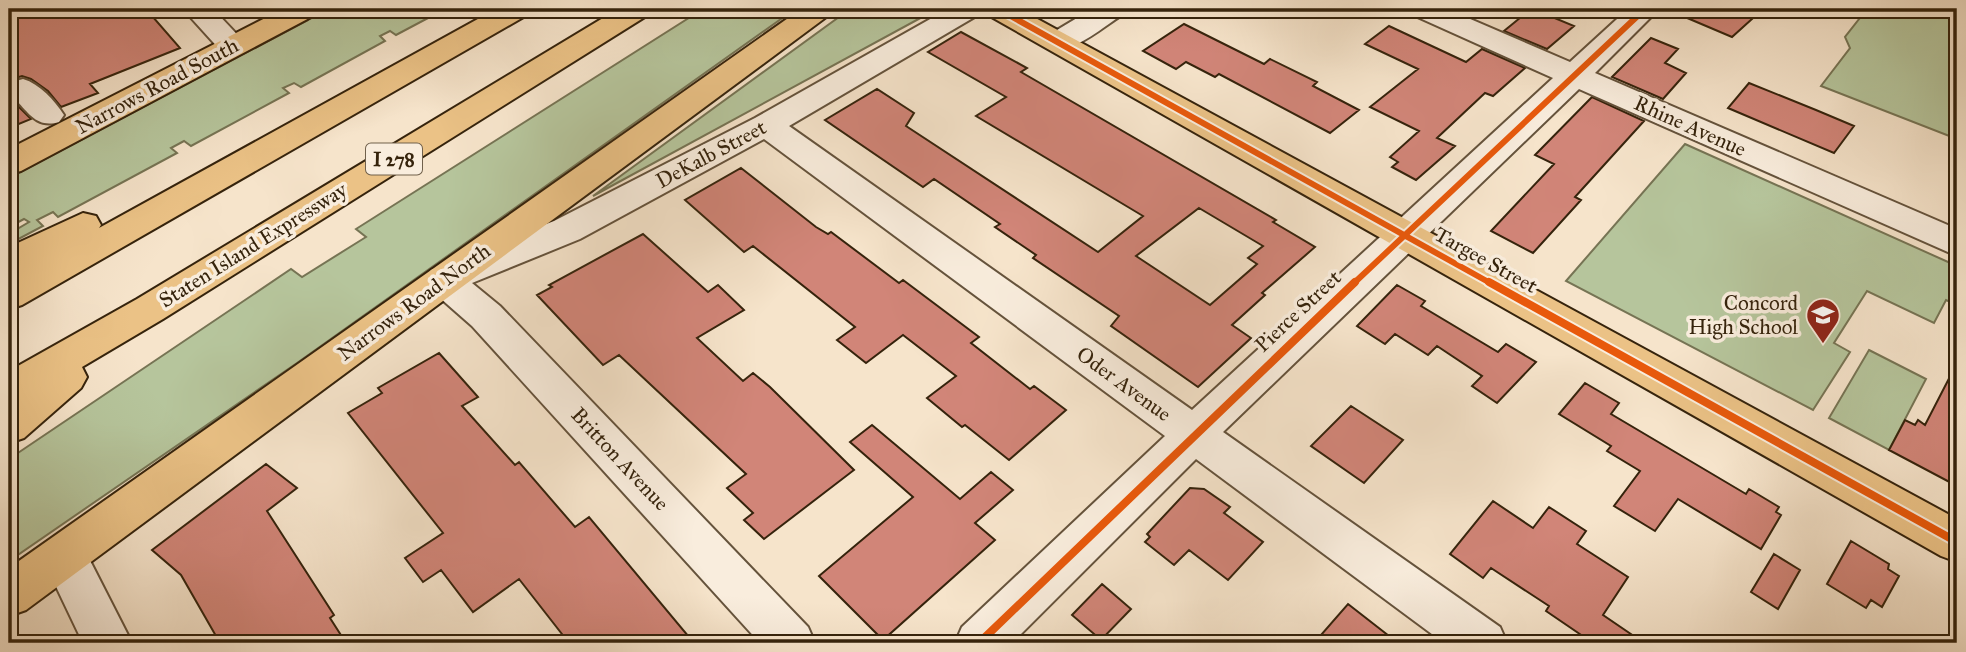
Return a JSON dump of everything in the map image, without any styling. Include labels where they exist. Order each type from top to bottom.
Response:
[{"type":"main road","name":"Narrows Road South","points":[[9,163],[305,9]]},
{"type":"main road","points":[[9,295],[517,9]]},
{"type":"main road","name":"Staten Island Expressway","points":[[9,390],[150,309],[638,9]]},
{"type":"main road","name":"Narrows Road North","points":[[9,595],[819,9]]},
{"type":"main road","name":"Targee Street","points":[[998,9],[1957,542]]},
{"type":"main road","points":[[9,263],[57,236],[290,135]]},
{"type":"main road","points":[[9,426],[150,309]]},
{"type":"street","points":[[197,9],[233,46]]},
{"type":"street","name":"DeKalb Street","points":[[444,280],[567,230],[766,125],[968,9]]},
{"type":"street","points":[[1058,42],[1112,9]]},
{"type":"street","name":"Rhine Avenue","points":[[1423,9],[1957,243]]},
{"type":"street","name":"Pierce Street","points":[[979,643],[1193,435],[1645,9]]},
{"type":"street","points":[[9,93],[23,89],[48,115]]},
{"type":"street","name":"Oder Avenue","points":[[766,125],[1483,643]]},
{"type":"street","name":"Britton Avenue","points":[[444,280],[482,311],[791,643]]},
{"type":"street","points":[[64,555],[108,643]]},
{"type":"green space","points":[[322,9],[445,9],[396,35],[390,31],[380,36],[385,41],[301,87],[294,83],[283,88],[289,93],[191,146],[184,141],[171,148],[177,153],[58,217],[53,212],[37,220],[43,226],[9,244],[9,230],[12,232],[29,222],[24,219],[9,227],[9,178],[308,20],[310,15]]},
{"type":"green space","points":[[703,9],[795,9],[297,363],[9,561],[9,459],[291,269],[302,277],[366,237],[356,229]]},
{"type":"green space","points":[[850,9],[937,9],[593,196]]},
{"type":"green space","points":[[1867,9],[1957,9],[1957,139],[1821,86],[1850,48],[1845,37]]},
{"type":"green space","name":"Concord High School","points":[[1685,144],[1957,266],[1957,305],[1946,300],[1934,323],[1867,291],[1834,343],[1850,352],[1813,410],[1566,281]]},
{"type":"green space","points":[[1869,350],[1926,379],[1889,450],[1829,418]]},
{"type":"building","points":[[41,9],[146,9],[180,48],[90,84],[98,93],[61,107],[48,91],[31,79],[22,76],[9,80],[9,20]]},
{"type":"building","points":[[1531,9],[1574,26],[1547,49],[1504,31]]},
{"type":"building","points":[[1666,9],[1763,9],[1732,37]]},
{"type":"building","points":[[1184,24],[1264,64],[1270,59],[1317,82],[1313,86],[1359,110],[1330,133],[1219,74],[1215,77],[1186,62],[1176,69],[1143,51]]},
{"type":"building","points":[[1389,26],[1466,62],[1482,49],[1525,68],[1493,96],[1485,93],[1437,138],[1455,146],[1416,180],[1392,167],[1398,162],[1390,157],[1419,131],[1370,107],[1418,69],[1365,44]]},
{"type":"building","points":[[961,32],[1027,68],[1021,72],[1276,220],[1273,222],[1315,247],[1262,293],[1265,295],[1232,325],[1251,338],[1198,387],[1111,326],[1119,316],[1033,258],[1036,255],[995,227],[1000,224],[934,179],[923,187],[825,120],[877,89],[914,113],[906,126],[1098,252],[1143,216],[976,116],[1006,97],[928,52]],"holes":[[[1199,208],[1263,246],[1248,258],[1257,264],[1210,305],[1136,256]]]},
{"type":"building","points":[[1651,38],[1678,49],[1665,63],[1686,73],[1663,99],[1612,77]]},
{"type":"building","points":[[1749,83],[1854,126],[1834,153],[1728,108]]},
{"type":"building","points":[[1592,97],[1644,121],[1575,197],[1581,200],[1533,253],[1491,231],[1554,164],[1535,155]]},
{"type":"building","points":[[16,104],[31,119],[9,128],[9,105]]},
{"type":"building","points":[[741,168],[816,227],[828,234],[831,232],[899,283],[903,280],[979,337],[971,343],[1030,389],[1034,386],[1066,410],[1009,460],[927,398],[956,376],[903,335],[866,363],[837,340],[855,327],[753,246],[744,252],[685,200]]},
{"type":"building","points":[[643,234],[708,292],[718,285],[744,310],[697,338],[743,381],[753,373],[770,387],[854,470],[764,539],[744,520],[753,513],[727,488],[746,474],[619,355],[603,365],[537,295],[552,287],[549,285]]},
{"type":"building","points":[[1397,285],[1425,301],[1421,306],[1498,352],[1506,344],[1536,362],[1497,403],[1472,386],[1482,376],[1437,346],[1428,355],[1395,334],[1385,344],[1357,326]]},
{"type":"building","points":[[439,353],[478,397],[462,406],[515,465],[519,462],[575,527],[589,517],[694,643],[569,643],[519,579],[473,612],[441,570],[423,582],[405,558],[443,533],[348,413],[382,393],[378,388]]},
{"type":"building","points":[[1957,363],[1957,486],[1889,450],[1905,420],[1915,425],[1918,420],[1925,425]]},
{"type":"building","points":[[1585,383],[1619,403],[1611,414],[1746,494],[1749,489],[1779,507],[1776,512],[1781,515],[1761,549],[1678,499],[1655,531],[1614,506],[1640,471],[1607,451],[1611,446],[1559,414]]},
{"type":"building","points":[[1351,406],[1403,440],[1364,483],[1311,446]]},
{"type":"building","points":[[872,425],[960,499],[991,472],[1013,490],[975,523],[995,540],[883,640],[819,576],[913,497],[850,442]]},
{"type":"building","points":[[266,464],[297,488],[267,511],[334,615],[330,618],[346,643],[220,643],[181,575],[152,550]]},
{"type":"building","points":[[1190,488],[1204,489],[1230,507],[1224,513],[1263,542],[1228,580],[1189,550],[1174,565],[1145,542],[1150,537],[1147,534]]},
{"type":"building","points":[[1493,501],[1533,528],[1549,507],[1586,531],[1577,544],[1628,577],[1603,615],[1644,643],[1593,643],[1546,611],[1549,606],[1491,568],[1483,578],[1450,554]]},
{"type":"building","points":[[1851,541],[1889,564],[1888,569],[1899,576],[1882,607],[1871,600],[1866,608],[1827,584]]},
{"type":"building","points":[[1774,554],[1800,570],[1778,609],[1751,592]]},
{"type":"building","points":[[1102,584],[1131,609],[1101,640],[1072,615]]},
{"type":"building","points":[[1348,604],[1398,643],[1314,643]]},
{"type":"cycle path","points":[[998,9],[1957,542]]},
{"type":"cycle path","points":[[979,643],[1219,410],[1645,9]]},
{"type":"place","name":"Concord High School","points":[[1823,345]]}]
